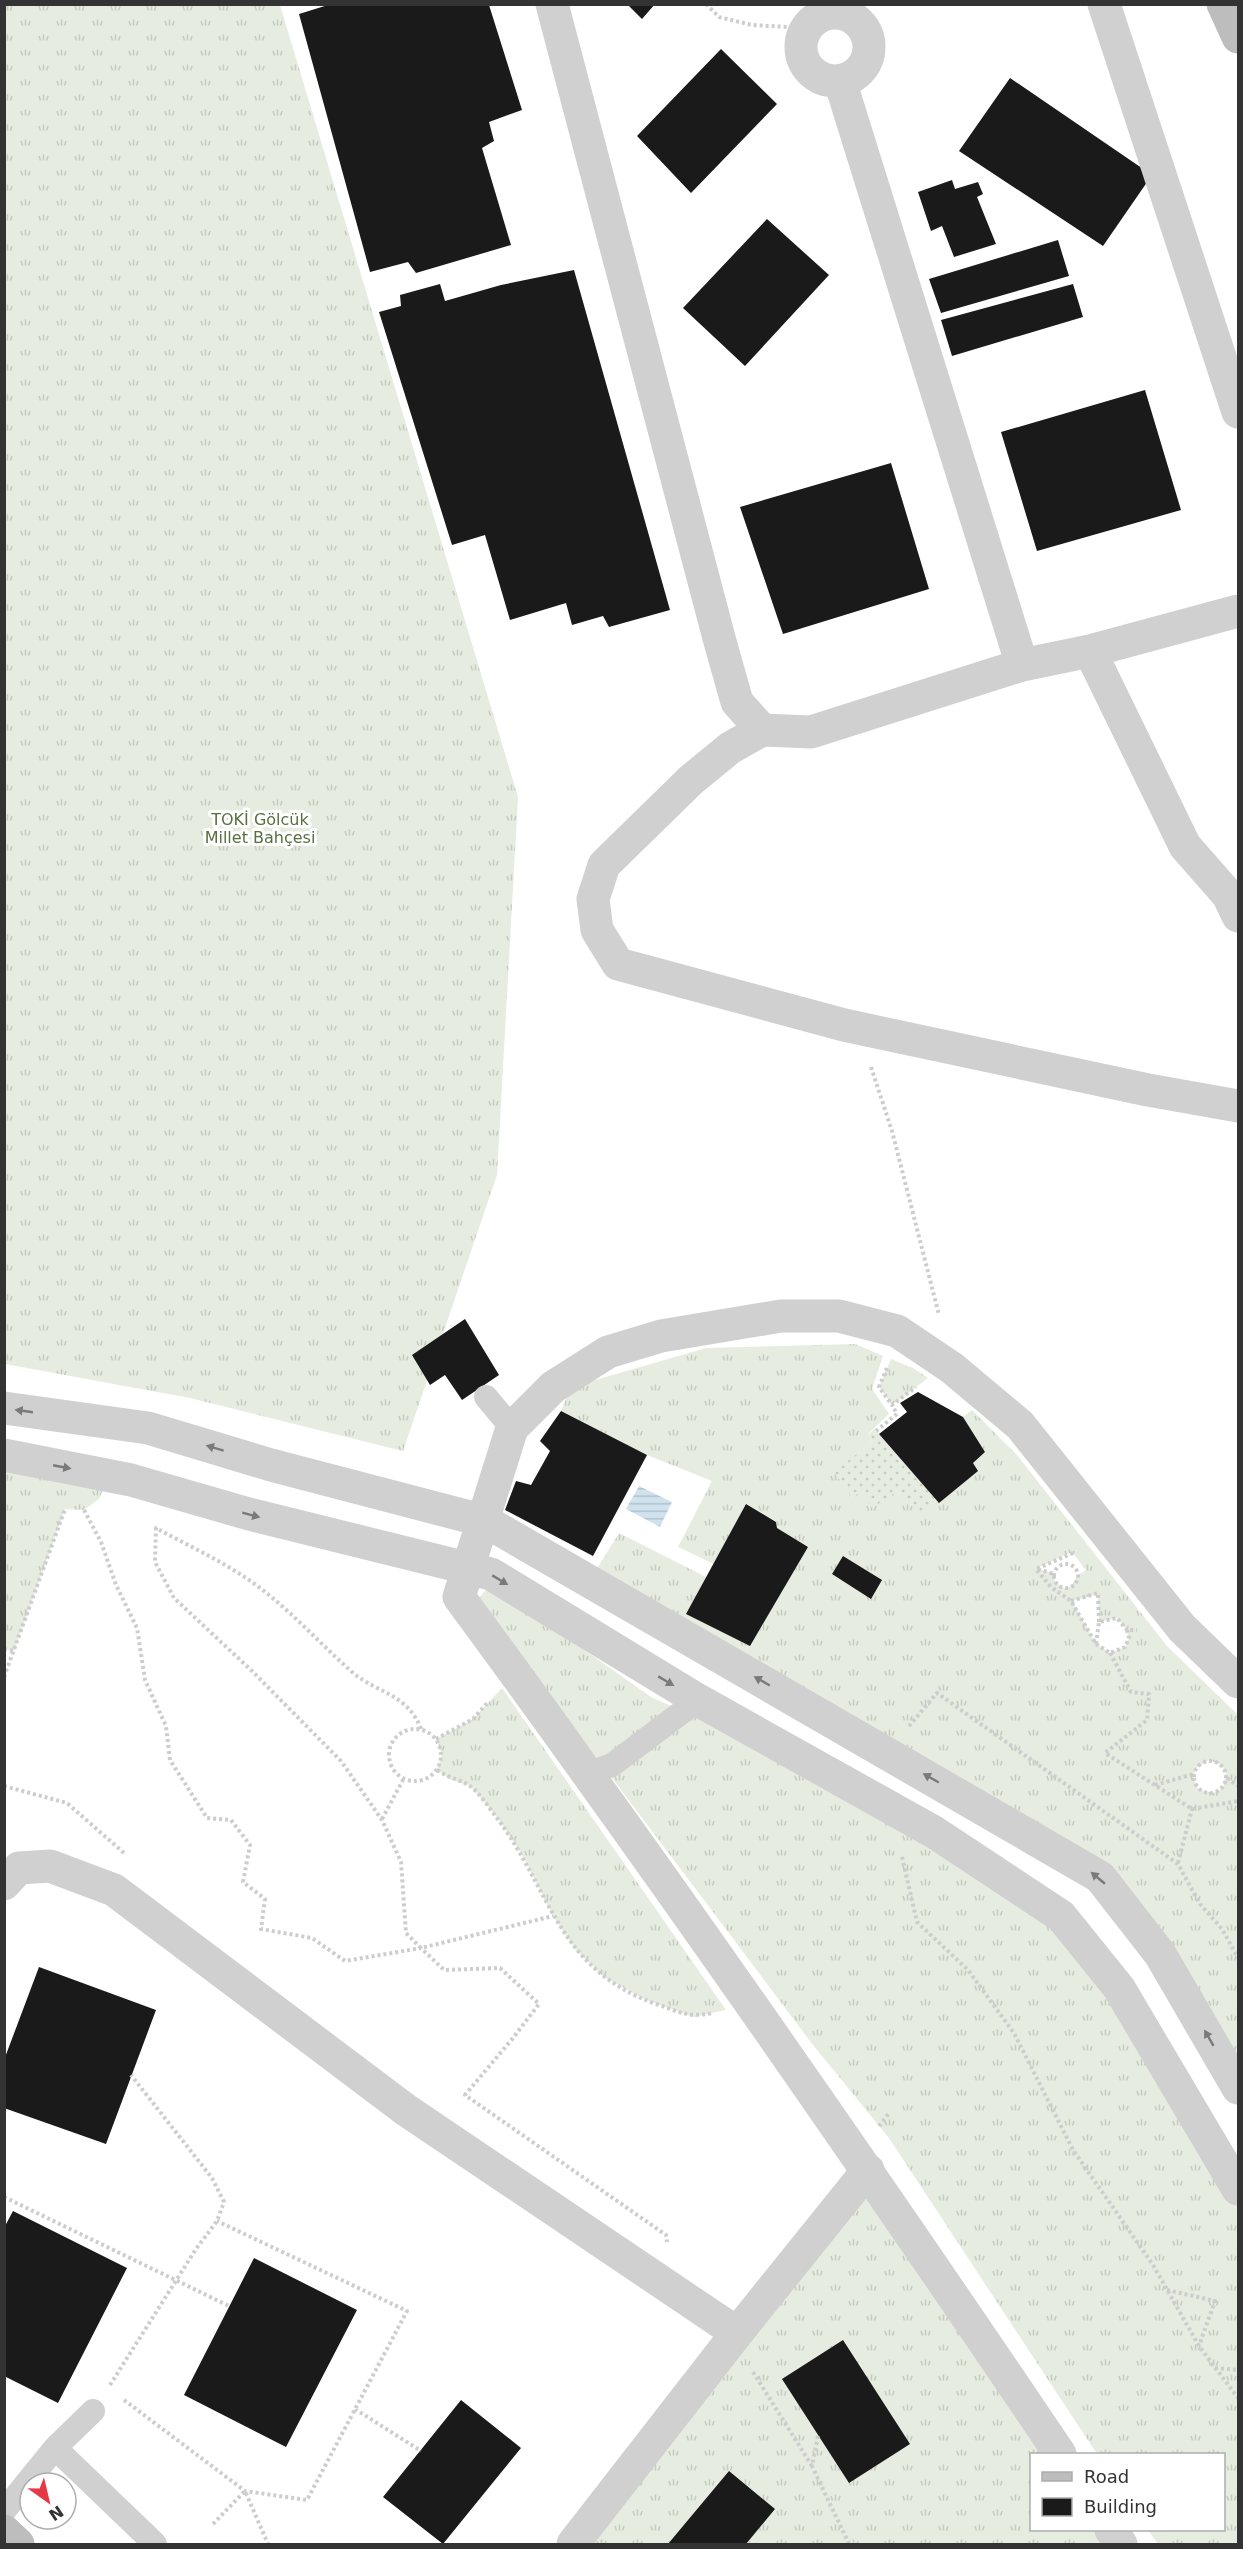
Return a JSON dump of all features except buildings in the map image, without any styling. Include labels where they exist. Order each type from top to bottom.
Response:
[{"type":"main road","points":[[1223,4],[1239,37]]},
{"type":"main road","points":[[4,2531],[18,2544]]},
{"type":"street","points":[[552,4],[718,638],[737,702],[762,730]]},
{"type":"street","points":[[1104,4],[1239,412]]},
{"type":"street","points":[[824,14],[846,14],[863,28],[868,38],[866,61],[851,77],[840,81],[828,81],[818,77],[803,61],[800,50],[806,28],[813,20],[824,14]]},
{"type":"street","points":[[840,81],[1022,665]]},
{"type":"street","points":[[1239,611],[1090,651],[1022,665],[811,732],[762,730],[730,748],[642,825],[604,865],[593,899],[597,930],[618,964],[857,1028],[1148,1090],[1239,1106]]},
{"type":"street","points":[[1090,651],[1185,846],[1228,895],[1239,916]]},
{"type":"street","points":[[1059,2453],[868,2170],[589,1773],[459,1597],[485,1521],[512,1428],[553,1387],[608,1352],[661,1336],[781,1316],[839,1316],[897,1331],[952,1368],[1020,1425],[1182,1628],[1239,1683]]},
{"type":"street","points":[[4,1408],[148,1428],[271,1465],[485,1521],[1100,1878],[1160,1954],[1239,2088]]},
{"type":"street","points":[[4,1455],[131,1480],[249,1514],[491,1574],[698,1700],[934,1832],[1061,1916],[1119,1988],[1239,2189]]},
{"type":"street","points":[[4,1884],[19,1868],[50,1866],[114,1890],[406,2110],[737,2333]]},
{"type":"street","points":[[573,2544],[737,2333],[868,2170]]},
{"type":"street","points":[[1112,2531],[1121,2544]]},
{"type":"lane","points":[[486,1396],[512,1428]]},
{"type":"lane","points":[[589,1773],[612,1765],[628,1755],[698,1700]]},
{"type":"lane","points":[[4,2511],[56,2448],[93,2411]]},
{"type":"lane","points":[[56,2448],[155,2544]]},
{"type":"path","points":[[706,4],[719,17],[752,25],[806,28]]},
{"type":"path","points":[[857,1028],[891,1131],[952,1368]]},
{"type":"path","points":[[876,1431],[897,1414],[879,1388],[891,1359]]},
{"type":"path","points":[[892,1406],[921,1384]]},
{"type":"path","points":[[4,1677],[65,1509]]},
{"type":"path","points":[[84,1510],[101,1542],[116,1585],[137,1628],[145,1680],[166,1726],[170,1761],[207,1818],[231,1821],[250,1845],[243,1882],[265,1899],[261,1929],[312,1938],[345,1961],[421,1948],[553,1916]]},
{"type":"path","points":[[421,1729],[403,1732],[391,1744],[389,1762],[393,1771],[403,1780],[424,1780],[437,1770],[442,1754],[436,1739],[421,1729],[415,1714],[394,1696],[354,1674],[310,1630],[249,1580],[156,1528],[155,1562],[174,1598],[252,1671],[341,1761],[382,1820],[401,1862],[406,1933],[444,1970],[500,1968],[539,2004],[465,2094],[666,2235],[667,2246]]},
{"type":"path","points":[[1036,1569],[1072,1552],[1079,1561]]},
{"type":"path","points":[[1077,1576],[1075,1569],[1064,1564],[1054,1574],[1055,1582],[1064,1588],[1072,1586],[1077,1576],[1086,1570]]},
{"type":"path","points":[[1036,1569],[1054,1574]]},
{"type":"path","points":[[1036,1569],[1051,1587],[1071,1601],[1096,1644],[1110,1653],[1131,1692],[1149,1694],[1148,1720],[1105,1753],[1192,1809],[1239,1801]]},
{"type":"path","points":[[1071,1601],[1098,1593],[1099,1622],[1096,1644]]},
{"type":"path","points":[[1099,1622],[1117,1618],[1127,1630],[1129,1638],[1125,1647],[1110,1653]]},
{"type":"path","points":[[1127,1630],[1146,1631]]},
{"type":"path","points":[[4,1649],[14,1652]]},
{"type":"path","points":[[436,1739],[473,1719],[495,1696]]},
{"type":"path","points":[[1209,1760],[1219,1764],[1226,1772],[1227,1778],[1223,1788],[1218,1792],[1208,1793],[1198,1789],[1194,1774],[1199,1765],[1209,1760]]},
{"type":"path","points":[[437,1770],[449,1779],[470,1786],[496,1816],[523,1856],[553,1916],[576,1950],[604,1977],[646,2000],[693,2017],[715,2013]]},
{"type":"path","points":[[1155,1785],[1194,1774]]},
{"type":"path","points":[[1227,1778],[1239,1786]]},
{"type":"path","points":[[382,1820],[403,1780]]},
{"type":"path","points":[[1178,1864],[1192,1809]]},
{"type":"path","points":[[902,1855],[917,1922],[968,1970],[1014,2033],[1073,2150],[1153,2265],[1199,2346],[1239,2398]]},
{"type":"path","points":[[93,2411],[175,2281],[217,2221],[224,2202],[212,2178],[131,2076]]},
{"type":"path","points":[[4,2197],[229,2306]]},
{"type":"path","points":[[108,2388],[245,2491],[307,2500],[407,2311],[217,2221]]},
{"type":"path","points":[[1166,2289],[1215,2301],[1199,2346]]},
{"type":"path","points":[[1215,2368],[1239,2370]]},
{"type":"path","points":[[752,2370],[812,2466],[849,2544]]},
{"type":"path","points":[[355,2409],[421,2451]]},
{"type":"path","points":[[812,2466],[818,2436]]},
{"type":"path","points":[[213,2524],[245,2491]]},
{"type":"path","points":[[245,2491],[268,2544]]},
{"type":"green space","name":"TOKİ Gölcük Millet Bahçesi","points":[[4,5],[280,5],[518,797],[497,1175],[403,1451],[190,1398],[5,1364]]},
{"type":"green space","points":[[855,1344],[883,1356],[872,1389],[889,1414],[868,1434],[872,1442],[835,1472],[852,1497],[861,1491],[899,1489],[973,1463],[985,1452],[963,1417],[972,1410],[1017,1455],[1167,1646],[1238,1715],[1238,2060],[1160,1927],[1109,1868],[596,1570],[619,1533],[706,1577],[687,1614],[750,1645],[808,1547],[777,1528],[776,1521],[746,1504],[714,1564],[678,1547],[712,1481],[647,1455],[561,1411],[571,1387],[706,1348]],"holes":[[[1072,1552],[1086,1570],[1077,1576],[1072,1586],[1064,1588],[1055,1582],[1054,1574],[1037,1568]],[[843,1557],[871,1598],[832,1574]],[[1098,1594],[1099,1622],[1117,1618],[1127,1630],[1129,1638],[1125,1647],[1110,1653],[1096,1644],[1072,1601]],[[1209,1760],[1219,1764],[1226,1772],[1223,1788],[1213,1793],[1198,1789],[1194,1779],[1195,1769]]]},
{"type":"green space","points":[[891,1359],[913,1368],[928,1378],[892,1405],[879,1387]]},
{"type":"green space","points":[[874,1429],[939,1503],[920,1516],[899,1490],[872,1508],[861,1492],[852,1497],[834,1472],[872,1442],[868,1435]]},
{"type":"green space","points":[[5,1470],[104,1488],[99,1499],[84,1510],[65,1509],[14,1651],[5,1649]]},
{"type":"green space","points":[[491,1584],[651,1697],[758,1745],[1005,1891],[1057,1930],[1158,2070],[1238,2208],[1238,2544],[1158,2544],[1149,2531],[1225,2531],[1225,2453],[1096,2453],[889,2138],[813,2045],[573,1726],[474,1604]]},
{"type":"green space","points":[[502,1688],[726,2010],[693,2017],[646,2000],[604,1977],[576,1950],[553,1916],[523,1856],[496,1816],[470,1786],[449,1779],[437,1770],[442,1754],[436,1739],[473,1719]]},
{"type":"green space","points":[[867,2188],[1045,2453],[1030,2453],[1030,2531],[1099,2531],[1108,2544],[586,2544]]},
{"type":"water","points":[[639,1486],[672,1502],[660,1527],[626,1509]]}]
